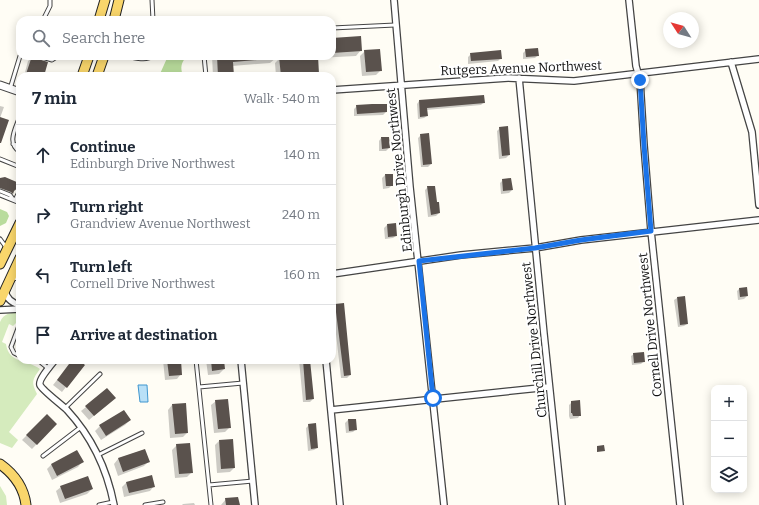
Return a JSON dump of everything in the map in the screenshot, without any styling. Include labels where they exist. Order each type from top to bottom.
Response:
[{"type":"main road","points":[[100,16],[105,0]]},
{"type":"main road","points":[[115,16],[120,0]]},
{"type":"main road","points":[[83,72],[88,60]]},
{"type":"main road","points":[[98,72],[103,60]]},
{"type":"main road","points":[[0,264],[16,231]]},
{"type":"main road","points":[[0,301],[5,290],[16,278]]},
{"type":"main road","points":[[0,464],[12,474],[18,482],[26,505]]},
{"type":"street","name":"Edinburgh Drive Northwest","points":[[394,0],[410,187],[444,505]]},
{"type":"street","name":"Cornell Drive Northwest","points":[[629,0],[636,66],[640,80],[651,231],[680,505]]},
{"type":"street","name":"Rutgers Avenue Northwest","points":[[336,90],[476,79],[519,78],[574,80],[639,74],[759,59]]},
{"type":"street","points":[[731,62],[752,132],[759,205]]},
{"type":"street","name":"Churchill Drive Northwest","points":[[519,78],[562,505]]},
{"type":"street","points":[[0,85],[16,91]]},
{"type":"street","points":[[336,273],[419,261],[535,248],[581,240],[651,231],[759,220]]},
{"type":"street","points":[[5,290],[10,300],[16,303]]},
{"type":"street","points":[[0,310],[16,309]]},
{"type":"street","points":[[52,364],[40,380],[39,384],[65,408],[81,427],[98,455],[107,477],[113,504]]},
{"type":"street","points":[[241,364],[255,505]]},
{"type":"street","points":[[326,364],[340,505]]},
{"type":"street","points":[[331,410],[433,398],[549,387]]},
{"type":"lane","points":[[45,16],[50,6],[50,0]]},
{"type":"lane","points":[[152,0],[152,16]]},
{"type":"lane","points":[[336,28],[395,25]]},
{"type":"lane","points":[[10,89],[19,60]]},
{"type":"lane","points":[[204,60],[206,72]]},
{"type":"lane","points":[[14,146],[12,139],[16,128]]},
{"type":"lane","points":[[1,160],[16,166]]},
{"type":"lane","points":[[0,191],[10,195],[14,200]]},
{"type":"lane","points":[[0,195],[14,200]]},
{"type":"lane","points":[[0,239],[7,249]]},
{"type":"lane","points":[[16,334],[11,347],[16,354]]},
{"type":"lane","points":[[43,364],[49,369]]},
{"type":"lane","points":[[196,364],[211,505]]},
{"type":"lane","points":[[65,408],[100,374]]},
{"type":"lane","points":[[199,387],[243,383]]},
{"type":"lane","points":[[43,456],[81,427]]},
{"type":"lane","points":[[98,455],[142,434]]},
{"type":"lane","points":[[209,485],[253,481]]},
{"type":"lane","points":[[145,505],[162,502]]},
{"type":"lane","points":[[99,505],[113,504]]},
{"type":"green space","points":[[166,60],[184,60],[182,72],[161,72]]},
{"type":"green space","points":[[0,209],[7,212],[9,216],[6,223],[0,226]]},
{"type":"green space","points":[[16,312],[16,323],[13,326],[9,324],[2,342],[6,344],[11,355],[16,358],[16,364],[30,364],[40,369],[33,381],[37,394],[9,432],[18,440],[12,448],[0,443],[0,322],[5,315]]},
{"type":"green space","points":[[0,486],[6,496],[7,505],[0,505]]},
{"type":"water","points":[[138,385],[147,385],[148,402],[140,402]]},
{"type":"building","points":[[361,36],[362,51],[336,53],[336,38]]},
{"type":"building","points":[[538,48],[539,56],[526,57],[525,49]]},
{"type":"building","points":[[380,49],[382,71],[366,72],[364,50]]},
{"type":"building","points":[[501,50],[502,59],[471,61],[470,53]]},
{"type":"building","points":[[31,60],[41,60],[48,62],[45,72],[27,72]]},
{"type":"building","points":[[217,60],[257,60],[233,62],[234,72],[218,72]]},
{"type":"building","points":[[279,60],[318,60],[319,72],[281,72]]},
{"type":"building","points":[[484,95],[485,103],[427,108],[428,116],[420,117],[419,100]]},
{"type":"building","points":[[387,104],[387,112],[357,114],[356,105]]},
{"type":"building","points":[[0,117],[9,120],[1,143],[0,143]]},
{"type":"building","points":[[508,126],[510,155],[502,156],[499,127]]},
{"type":"building","points":[[429,133],[432,164],[423,165],[420,134]]},
{"type":"building","points":[[381,137],[389,137],[390,148],[382,149]]},
{"type":"building","points":[[385,174],[393,174],[393,186],[386,186]]},
{"type":"building","points":[[5,177],[16,182],[16,189],[13,194],[0,188],[0,178]]},
{"type":"building","points":[[511,178],[513,190],[503,191],[502,179]]},
{"type":"building","points":[[427,186],[435,186],[440,213],[431,215]]},
{"type":"building","points":[[396,223],[397,236],[388,237],[387,224]]},
{"type":"building","points":[[747,287],[748,296],[740,297],[739,288]]},
{"type":"building","points":[[685,296],[688,324],[680,325],[677,297]]},
{"type":"building","points":[[344,303],[351,375],[344,376],[336,304]]},
{"type":"building","points":[[644,352],[645,362],[634,363],[633,353]]},
{"type":"building","points":[[69,364],[85,365],[67,388],[57,380]]},
{"type":"building","points":[[168,364],[181,364],[182,375],[169,376]]},
{"type":"building","points":[[211,364],[224,364],[225,369],[212,371]]},
{"type":"building","points":[[303,364],[310,364],[314,399],[306,400]]},
{"type":"building","points":[[107,388],[116,398],[94,416],[85,406]]},
{"type":"building","points":[[228,399],[231,428],[218,429],[215,400]]},
{"type":"building","points":[[580,400],[581,416],[573,416],[571,413],[571,401]]},
{"type":"building","points":[[186,403],[188,433],[175,434],[172,404]]},
{"type":"building","points":[[124,410],[131,420],[106,436],[99,425]]},
{"type":"building","points":[[47,414],[57,424],[37,445],[26,435]]},
{"type":"building","points":[[348,419],[356,419],[357,430],[349,431]]},
{"type":"building","points":[[316,423],[318,448],[311,449],[308,424]]},
{"type":"building","points":[[233,439],[235,468],[221,469],[219,440]]},
{"type":"building","points":[[190,443],[193,473],[179,474],[176,444]]},
{"type":"building","points":[[604,445],[605,451],[597,452],[597,446]]},
{"type":"building","points":[[145,449],[150,462],[123,472],[118,458]]},
{"type":"building","points":[[77,450],[84,462],[57,476],[51,464]]},
{"type":"building","points":[[152,475],[155,487],[129,493],[126,482]]},
{"type":"building","points":[[88,476],[93,489],[65,499],[60,486]]},
{"type":"building","points":[[238,497],[240,505],[226,505],[225,498]]},
{"type":"route","points":[[433,398],[419,261],[535,248],[581,240],[651,231],[640,80]]}]
